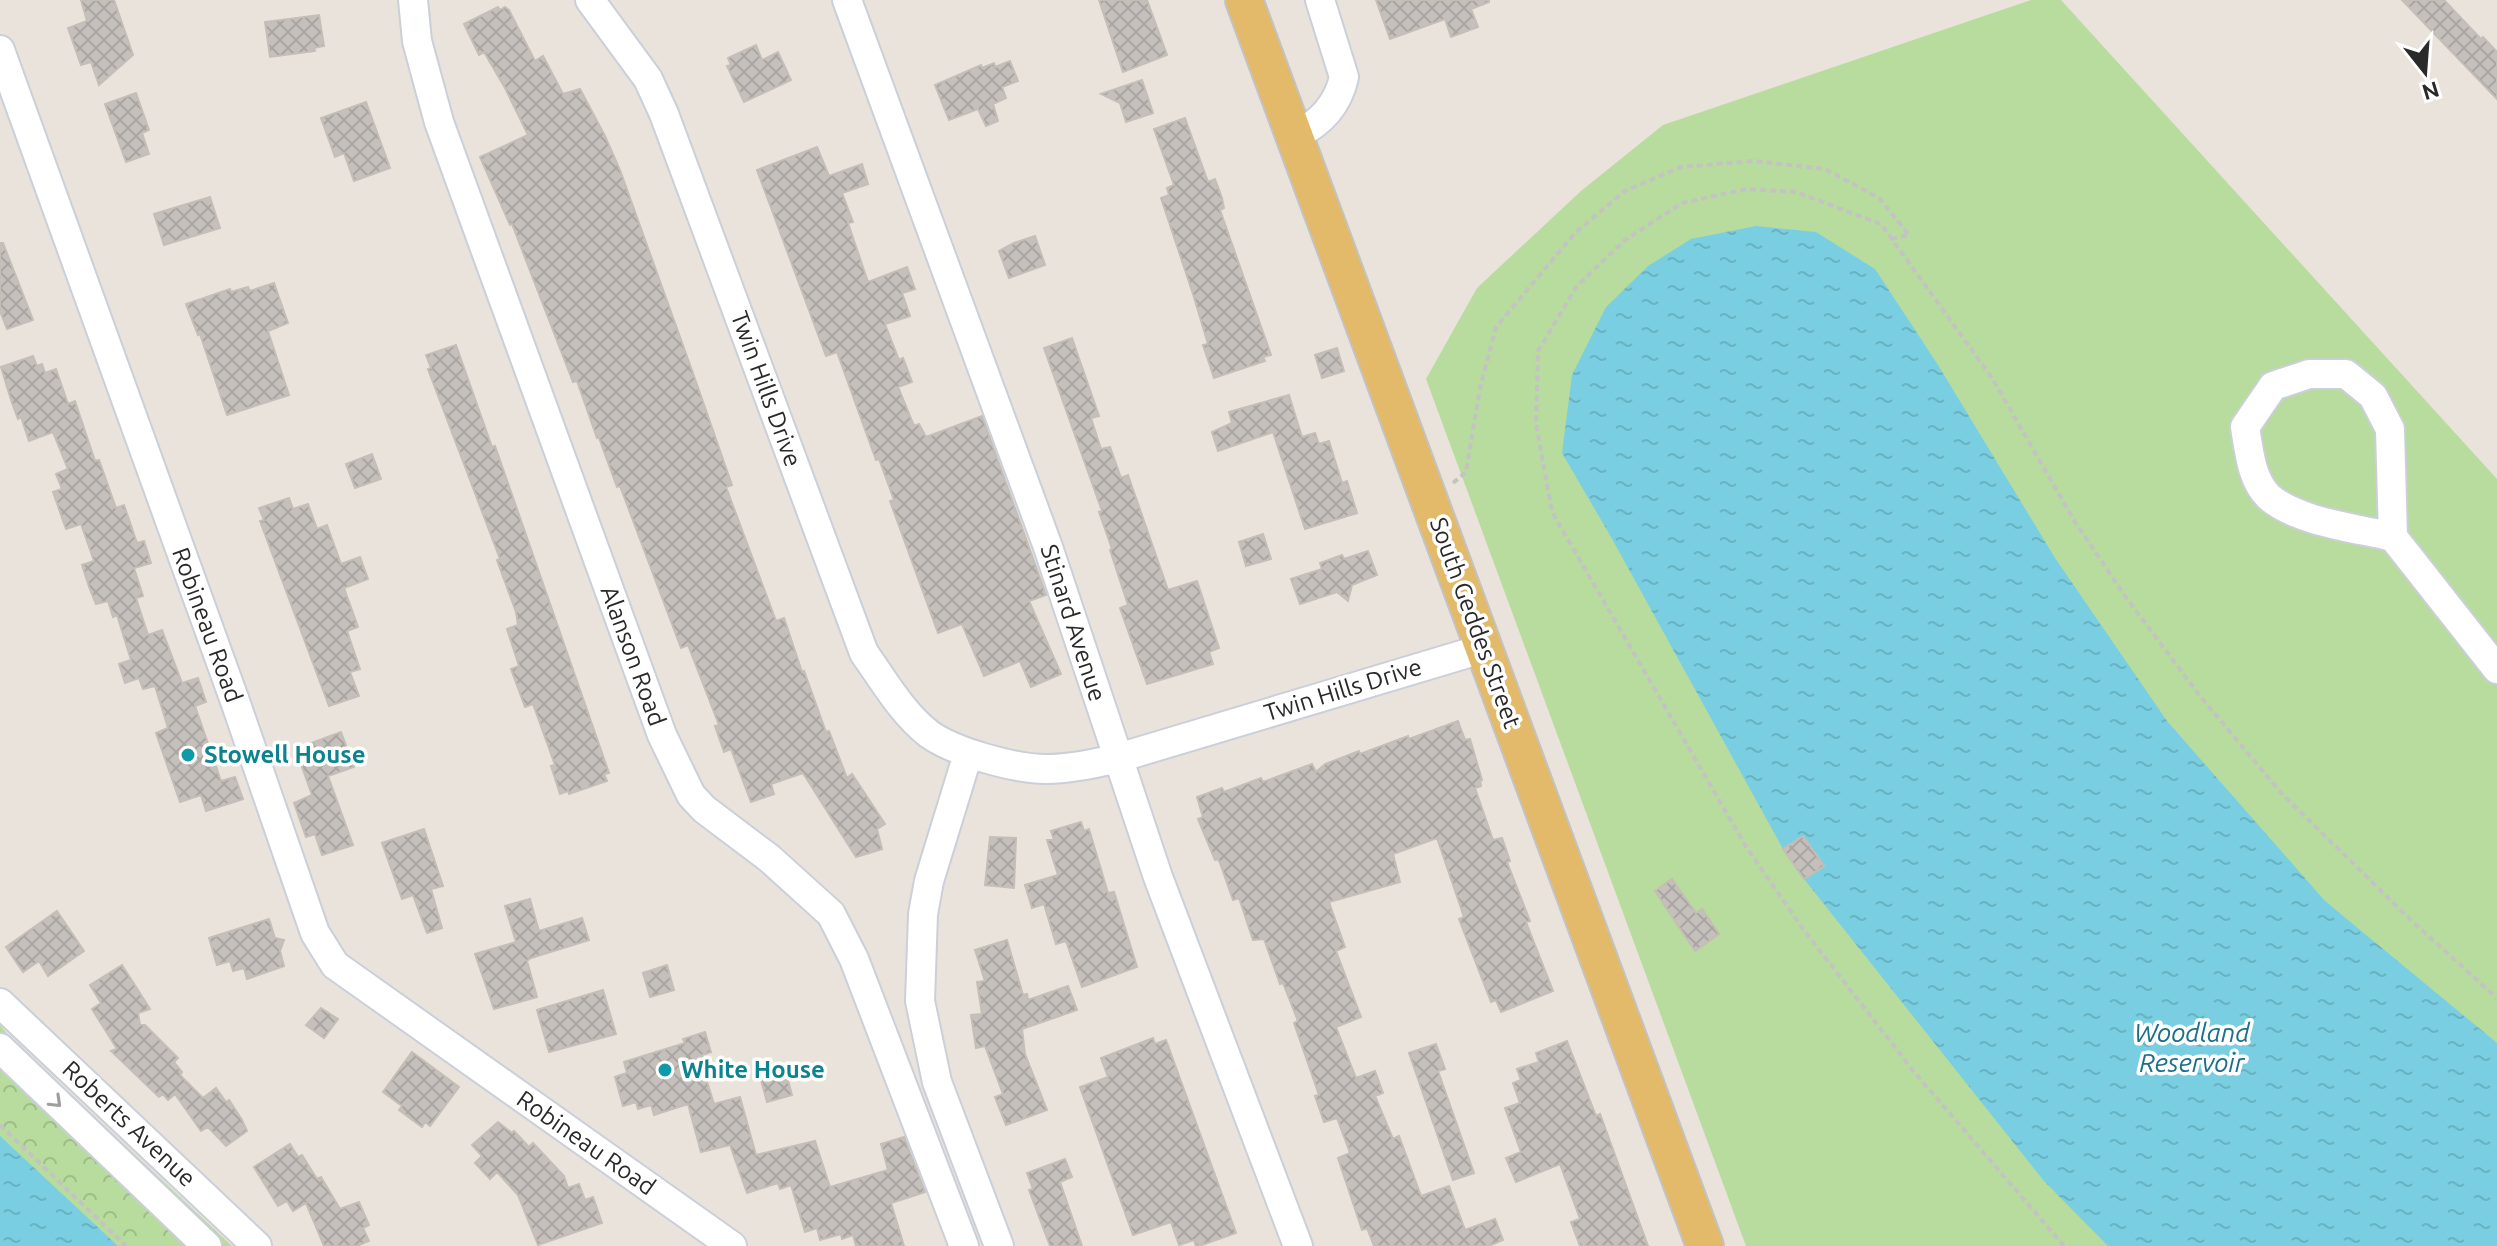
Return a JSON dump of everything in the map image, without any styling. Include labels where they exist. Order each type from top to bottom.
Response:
[{"type":"main road","name":"South Geddes Street","points":[[1244,0],[1705,1246]]},
{"type":"street","name":"Alanson Road","points":[[413,0],[417,41],[439,122],[662,735],[691,795],[704,809],[769,858],[831,914],[854,959],[964,1246]]},
{"type":"street","name":"Twin Hills Drive","points":[[590,0],[648,79],[664,114],[864,653],[904,710],[928,733],[951,748],[968,754],[1042,769],[1081,767],[1485,648]]},
{"type":"street","name":"Stinard Avenue","points":[[847,0],[1048,547],[1158,877],[1298,1246]]},
{"type":"street","points":[[1294,136],[1320,122],[1344,77],[1320,0]]},
{"type":"street","name":"Robineau Road","points":[[0,50],[236,704],[315,933],[335,965],[732,1246]]},
{"type":"street","points":[[2393,537],[2299,515],[2268,496],[2252,466],[2245,427],[2273,386],[2309,374],[2346,374],[2373,396],[2390,429],[2393,537],[2497,669]]},
{"type":"street","points":[[968,754],[929,881],[923,914],[920,1001],[937,1082],[999,1246]]},
{"type":"street","name":"Roberts Avenue","points":[[0,1003],[257,1246]]},
{"type":"street","points":[[0,1048],[207,1246]]},
{"type":"path","points":[[1431,503],[1466,472],[1480,388],[1496,327],[1575,233],[1625,191],[1681,167],[1754,161],[1825,169],[1879,198],[1909,235],[1891,239]]},
{"type":"path","points":[[2064,1246],[1915,1073],[1803,929],[1745,845],[1552,512],[1536,424],[1538,351],[1577,286],[1625,240],[1682,203],[1747,189],[1796,192],[1881,224],[1992,378],[2075,522],[2200,696],[2282,794],[2415,924],[2497,998]]},
{"type":"path","points":[[0,1125],[126,1246]]},
{"type":"green space","points":[[2031,0],[2061,0],[2497,479],[2497,1246],[1746,1246],[1426,379],[1477,288],[1581,191],[1663,125]]},
{"type":"green space","points":[[0,1025],[8,1035],[232,1246],[0,1246]]},
{"type":"water","name":"Woodland Reservoir","points":[[1756,226],[1816,232],[1875,269],[1938,365],[2055,558],[2167,721],[2325,901],[2497,1043],[2497,1246],[2108,1246],[2044,1181],[1804,879],[1823,866],[1803,836],[1783,849],[1562,453],[1572,375],[1606,307],[1648,266],[1691,239]]},
{"type":"water","points":[[0,1136],[118,1246],[0,1246]]},
{"type":"building","points":[[81,0],[114,0],[133,55],[99,85],[91,62],[81,65],[68,28],[87,21]]},
{"type":"building","points":[[1099,0],[1147,0],[1167,55],[1123,72]]},
{"type":"building","points":[[1376,0],[1489,2],[1471,9],[1478,27],[1451,37],[1445,19],[1390,39]]},
{"type":"building","points":[[2402,0],[2444,0],[2481,39],[2483,37],[2497,52],[2497,99]]},
{"type":"building","points":[[498,7],[509,10],[535,61],[543,56],[563,94],[580,89],[605,136],[694,376],[732,485],[726,487],[776,621],[784,618],[802,672],[847,778],[852,774],[885,824],[877,829],[882,849],[856,857],[803,773],[771,784],[774,794],[751,802],[731,749],[724,752],[715,726],[719,725],[688,645],[681,648],[620,486],[617,487],[577,381],[573,382],[512,224],[480,157],[528,135],[505,88],[484,52],[479,55],[464,24]]},
{"type":"building","points":[[319,15],[324,46],[314,48],[315,51],[270,57],[265,22]]},
{"type":"building","points":[[756,45],[762,60],[778,52],[791,80],[744,102],[727,66],[731,65],[728,58]]},
{"type":"building","points":[[1010,61],[1018,81],[1002,87],[1006,98],[993,104],[998,121],[986,126],[978,109],[949,120],[935,85],[981,65],[982,68],[994,63],[995,67]]},
{"type":"building","points":[[1142,80],[1153,113],[1126,122],[1120,103],[1101,94]]},
{"type":"building","points":[[136,93],[149,130],[142,133],[149,154],[126,162],[105,104]]},
{"type":"building","points":[[366,102],[390,168],[354,181],[344,153],[335,157],[321,118]]},
{"type":"building","points":[[1185,118],[1208,182],[1215,179],[1222,198],[1224,208],[1220,210],[1271,355],[1263,357],[1265,361],[1214,378],[1203,345],[1208,344],[1161,198],[1169,195],[1167,188],[1174,185],[1154,129]]},
{"type":"building","points":[[817,147],[829,176],[862,164],[868,184],[842,193],[853,222],[848,223],[868,282],[907,267],[915,289],[902,293],[910,316],[885,324],[899,360],[903,358],[912,382],[898,387],[914,426],[919,424],[926,437],[982,416],[1046,595],[1029,601],[1061,674],[1031,687],[1020,661],[984,676],[962,624],[938,633],[890,501],[894,500],[879,459],[876,460],[837,352],[826,356],[757,170]]},
{"type":"building","points":[[210,197],[220,228],[164,245],[154,214]]},
{"type":"building","points":[[1035,236],[1045,265],[1009,278],[999,251]]},
{"type":"building","points":[[0,243],[3,243],[33,320],[7,329],[0,311]]},
{"type":"building","points":[[274,283],[288,323],[268,331],[289,395],[227,415],[200,334],[186,304],[230,289],[231,292],[248,287],[250,291]]},
{"type":"building","points":[[1072,338],[1099,416],[1091,418],[1101,449],[1110,447],[1121,478],[1128,475],[1168,590],[1197,581],[1219,648],[1209,652],[1213,664],[1147,684],[1120,608],[1128,605],[1099,512],[1102,511],[1044,348]]},
{"type":"building","points":[[456,345],[492,447],[495,446],[609,773],[604,774],[607,781],[569,794],[568,791],[560,794],[551,766],[555,765],[533,704],[525,707],[511,669],[519,666],[507,629],[518,625],[516,612],[497,560],[500,559],[428,369],[431,368],[426,355]]},
{"type":"building","points":[[1337,348],[1344,371],[1322,378],[1315,355]]},
{"type":"building","points":[[33,356],[37,366],[42,364],[45,373],[56,369],[68,404],[75,401],[95,461],[99,460],[116,508],[124,505],[137,543],[144,541],[151,563],[134,568],[143,596],[136,598],[148,635],[162,630],[182,683],[198,678],[206,702],[195,706],[221,781],[235,777],[243,799],[206,811],[201,795],[180,802],[156,733],[168,728],[155,686],[143,689],[139,678],[125,683],[119,664],[131,660],[117,615],[113,617],[108,601],[96,604],[82,565],[94,561],[81,524],[66,529],[53,492],[62,489],[56,474],[68,469],[53,432],[29,441],[11,400],[1,367]]},
{"type":"building","points":[[1289,395],[1302,437],[1315,433],[1319,444],[1329,441],[1342,483],[1347,481],[1357,513],[1305,529],[1273,432],[1218,451],[1212,432],[1232,423],[1229,412]]},
{"type":"building","points":[[372,454],[381,479],[355,488],[346,464]]},
{"type":"building","points":[[289,498],[293,509],[308,504],[317,529],[327,525],[341,564],[360,557],[368,579],[344,588],[358,627],[347,631],[360,669],[350,672],[359,696],[329,706],[260,521],[264,520],[259,508]]},
{"type":"building","points":[[1263,534],[1271,559],[1246,566],[1239,542]]},
{"type":"building","points":[[1368,551],[1377,575],[1352,585],[1348,601],[1337,592],[1300,604],[1291,579],[1322,569],[1320,563],[1342,555],[1344,559]]},
{"type":"building","points":[[1458,721],[1465,740],[1470,739],[1482,780],[1481,786],[1475,788],[1493,840],[1502,838],[1510,861],[1507,862],[1530,921],[1526,922],[1553,991],[1501,1012],[1496,1000],[1491,1002],[1459,919],[1464,917],[1437,838],[1393,854],[1400,882],[1329,902],[1345,947],[1336,951],[1361,1017],[1336,1027],[1356,1078],[1375,1071],[1383,1093],[1375,1096],[1393,1139],[1399,1136],[1421,1196],[1449,1186],[1465,1230],[1495,1219],[1503,1240],[1489,1246],[1374,1246],[1367,1228],[1362,1230],[1338,1158],[1350,1153],[1337,1118],[1324,1122],[1315,1096],[1319,1095],[1294,1023],[1298,1021],[1283,983],[1280,984],[1264,939],[1253,940],[1239,898],[1233,900],[1220,863],[1218,859],[1215,860],[1198,819],[1203,817],[1197,797],[1222,788],[1224,792],[1261,778],[1263,782],[1312,764],[1316,772],[1325,764],[1359,751],[1360,754]]},
{"type":"building","points":[[341,732],[354,767],[328,776],[353,845],[322,855],[315,834],[306,837],[294,803],[312,795],[297,753],[305,751],[303,746]]},
{"type":"building","points":[[1081,822],[1084,831],[1089,829],[1108,893],[1114,892],[1137,967],[1082,987],[1066,941],[1056,944],[1044,904],[1032,908],[1025,885],[1058,875],[1047,840],[1054,840],[1051,831]]},
{"type":"building","points":[[424,829],[443,886],[431,889],[442,928],[427,933],[413,895],[402,899],[382,843]]},
{"type":"building","points":[[1803,836],[1824,866],[1804,879],[1783,849]]},
{"type":"building","points":[[990,837],[1016,838],[1014,888],[985,885]]},
{"type":"building","points":[[1672,879],[1696,913],[1702,909],[1719,934],[1695,951],[1655,891]]},
{"type":"building","points":[[530,899],[539,931],[582,918],[589,940],[531,958],[527,961],[537,997],[494,1009],[475,954],[516,942],[505,906]]},
{"type":"building","points":[[57,911],[84,951],[48,976],[39,961],[23,972],[6,947]]},
{"type":"building","points":[[269,919],[275,938],[284,940],[280,951],[284,966],[247,979],[244,968],[233,971],[230,961],[217,965],[209,938]]},
{"type":"building","points":[[1007,940],[1023,995],[1027,994],[1028,1000],[1068,986],[1077,1010],[1022,1029],[1025,1054],[1047,1110],[1006,1125],[995,1097],[1003,1094],[985,1046],[976,1048],[971,1015],[982,1014],[977,982],[985,981],[975,950]]},
{"type":"building","points":[[122,965],[150,1009],[138,1013],[140,1025],[145,1025],[178,1058],[174,1062],[182,1072],[180,1075],[203,1098],[216,1088],[226,1102],[229,1100],[242,1120],[247,1131],[226,1146],[208,1127],[201,1131],[175,1094],[168,1100],[163,1094],[159,1097],[111,1051],[117,1049],[92,1009],[101,1003],[90,985]]},
{"type":"building","points":[[667,965],[674,990],[650,997],[643,973]]},
{"type":"building","points":[[603,990],[616,1034],[549,1052],[537,1010]]},
{"type":"building","points":[[321,1008],[338,1019],[324,1038],[306,1025]]},
{"type":"building","points":[[705,1032],[711,1052],[702,1055],[704,1060],[701,1062],[714,1104],[740,1097],[756,1155],[815,1141],[830,1187],[888,1170],[881,1144],[904,1137],[925,1192],[891,1203],[904,1246],[856,1246],[853,1235],[842,1239],[841,1234],[820,1240],[817,1228],[805,1232],[791,1185],[780,1189],[778,1183],[747,1193],[730,1145],[701,1152],[688,1104],[654,1115],[651,1105],[638,1109],[636,1102],[623,1106],[615,1077],[627,1073],[624,1062],[685,1043],[683,1039]]},
{"type":"building","points":[[1153,1038],[1155,1044],[1166,1040],[1236,1233],[1199,1246],[1194,1240],[1179,1245],[1171,1222],[1133,1235],[1080,1087],[1108,1077],[1101,1058]]},
{"type":"building","points":[[1567,1041],[1596,1116],[1600,1114],[1648,1246],[1580,1246],[1571,1222],[1580,1219],[1560,1164],[1516,1182],[1506,1158],[1521,1152],[1505,1108],[1520,1103],[1513,1083],[1521,1080],[1517,1069],[1539,1062],[1536,1053]]},
{"type":"building","points":[[1436,1044],[1445,1069],[1438,1071],[1474,1173],[1453,1180],[1409,1053]]},
{"type":"building","points":[[412,1052],[459,1087],[430,1126],[425,1122],[422,1127],[399,1110],[402,1106],[383,1092]]},
{"type":"building","points":[[786,1073],[792,1095],[767,1102],[761,1080]]},
{"type":"building","points":[[498,1122],[512,1133],[514,1131],[529,1147],[533,1143],[564,1176],[568,1188],[579,1184],[585,1200],[593,1197],[602,1223],[538,1245],[518,1195],[497,1172],[490,1179],[475,1163],[482,1156],[472,1145]]},
{"type":"building","points":[[290,1144],[298,1157],[302,1155],[317,1179],[321,1177],[340,1209],[359,1202],[369,1225],[363,1228],[369,1241],[357,1246],[324,1246],[306,1203],[293,1211],[287,1201],[278,1206],[254,1167]]},
{"type":"building","points":[[1065,1159],[1072,1177],[1060,1182],[1082,1246],[1050,1246],[1029,1190],[1033,1189],[1027,1173]]},
{"type":"place","name":"Stowell House","points":[[188,755]]},
{"type":"place","name":"White House","points":[[665,1070]]}]
